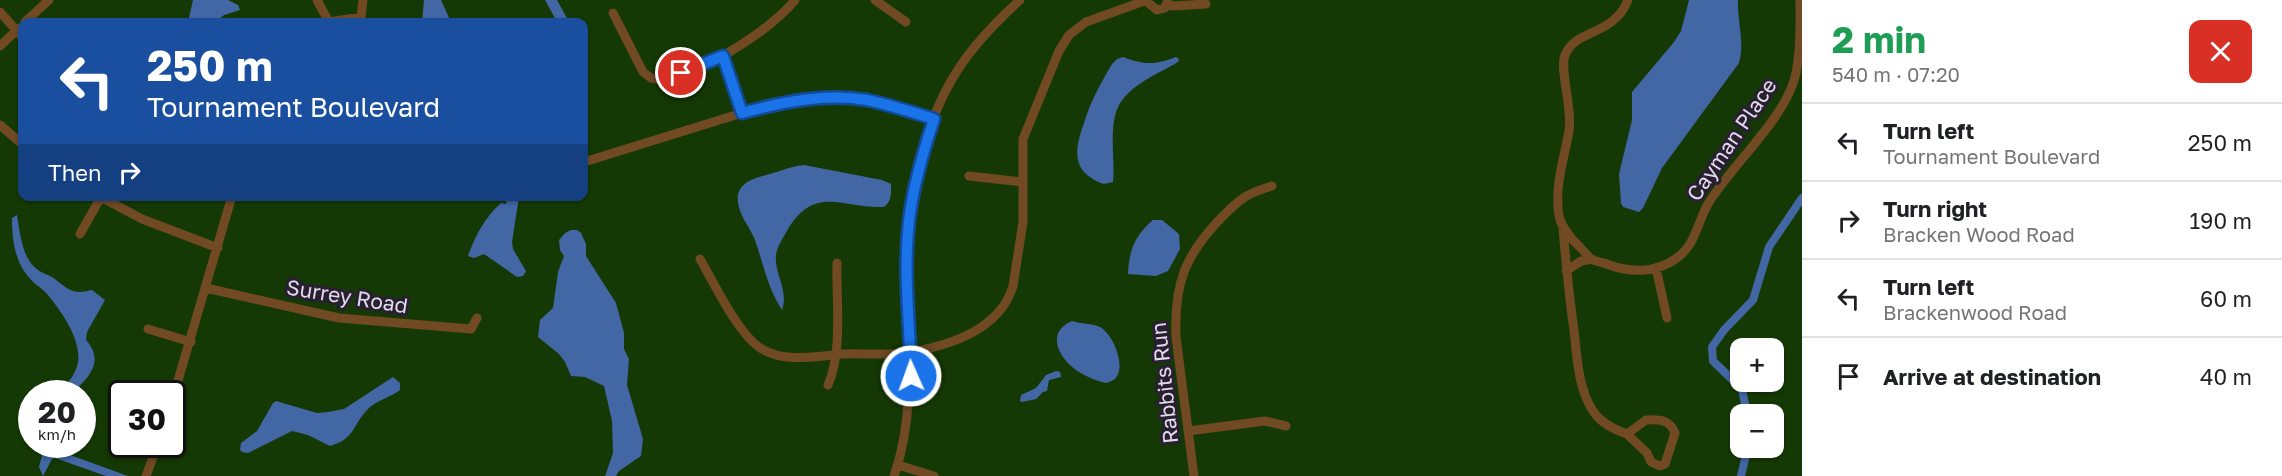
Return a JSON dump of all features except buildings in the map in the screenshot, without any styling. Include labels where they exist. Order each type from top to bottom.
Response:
[{"type":"street","points":[[32,18],[49,0]]},
{"type":"street","points":[[317,0],[327,18]]},
{"type":"street","points":[[355,18],[361,17],[363,0]]},
{"type":"street","points":[[613,13],[640,67],[651,78],[667,79],[723,56],[776,20],[795,0]]},
{"type":"street","points":[[875,0],[906,22]]},
{"type":"street","points":[[894,476],[903,439],[911,376],[906,281],[909,222],[919,170],[934,119],[950,84],[971,52],[1020,0]]},
{"type":"street","points":[[1627,434],[1642,422],[1656,419],[1670,424],[1675,434],[1665,464],[1660,466],[1651,462],[1647,453],[1627,434],[1610,427],[1601,420],[1593,411],[1585,394],[1578,364],[1563,229],[1557,200],[1557,184],[1570,128],[1571,113],[1564,58],[1577,41],[1615,21],[1628,0]]},
{"type":"street","name":"Cayman Place","points":[[1563,229],[1592,259],[1621,269],[1656,268],[1674,261],[1687,250],[1709,203],[1788,96],[1794,82],[1799,58],[1800,0]]},
{"type":"street","points":[[700,259],[750,340],[757,346],[783,357],[910,353],[964,337],[991,321],[1006,304],[1013,286],[1022,228],[1022,150],[1025,130],[1065,40],[1094,18],[1147,1],[1158,10],[1165,8],[1167,2],[1174,6],[1206,4]]},
{"type":"street","points":[[0,12],[18,27]]},
{"type":"street","points":[[0,46],[18,31]]},
{"type":"street","points":[[723,56],[742,113]]},
{"type":"street","points":[[588,161],[742,113],[802,100],[844,98],[885,104],[934,119]]},
{"type":"street","points":[[0,125],[18,141]]},
{"type":"street","points":[[969,176],[1023,182]]},
{"type":"street","name":"Rabbits Run","points":[[1194,476],[1175,319],[1179,288],[1194,248],[1203,236],[1237,202],[1251,192],[1272,186]]},
{"type":"street","points":[[80,234],[98,201]]},
{"type":"street","points":[[108,201],[171,231],[218,248]]},
{"type":"street","points":[[178,380],[231,201]]},
{"type":"street","points":[[1566,271],[1581,261],[1592,259]]},
{"type":"street","points":[[828,385],[834,371],[836,355],[837,263]]},
{"type":"street","points":[[1656,268],[1667,318]]},
{"type":"street","name":"Surrey Road","points":[[206,288],[304,311],[360,321],[471,329],[477,318]]},
{"type":"street","points":[[148,329],[190,342]]},
{"type":"street","points":[[1188,431],[1264,421],[1286,426]]},
{"type":"street","points":[[146,476],[153,458]]},
{"type":"street","points":[[898,465],[934,476]]},
{"type":"green space","points":[[0,0],[1802,0],[1802,476],[0,476]]},
{"type":"water","points":[[193,0],[228,0],[238,5],[240,10],[221,18],[189,18]]},
{"type":"water","points":[[424,0],[441,0],[449,18],[422,18]]},
{"type":"water","points":[[545,0],[557,0],[567,18],[555,18]]},
{"type":"water","points":[[1689,0],[1738,0],[1741,55],[1739,63],[1662,168],[1639,212],[1623,207],[1619,174],[1632,120],[1632,92],[1681,31]]},
{"type":"water","points":[[1123,57],[1137,62],[1150,63],[1176,57],[1179,59],[1178,62],[1140,83],[1119,106],[1113,132],[1113,182],[1104,184],[1093,179],[1081,167],[1078,160],[1078,143],[1100,86],[1112,64]]},
{"type":"water","points":[[804,165],[882,180],[891,184],[890,197],[884,207],[820,203],[798,215],[783,238],[776,255],[784,296],[782,310],[769,284],[755,240],[741,213],[738,196],[744,185],[754,179]]},
{"type":"water","points":[[506,201],[518,201],[512,242],[513,249],[526,271],[523,276],[517,277],[484,254],[474,258],[468,256],[477,234],[490,214],[501,203],[506,204]]},
{"type":"water","points":[[17,215],[25,253],[33,265],[72,290],[80,292],[92,290],[105,300],[87,332],[86,340],[92,348],[94,362],[85,380],[70,380],[78,360],[75,339],[59,310],[47,294],[29,278],[19,262],[13,240],[12,218]]},
{"type":"water","points":[[1153,220],[1162,220],[1179,234],[1180,249],[1168,271],[1156,276],[1128,274],[1130,258],[1137,237]]},
{"type":"water","points":[[571,230],[581,233],[586,244],[586,256],[616,303],[624,333],[624,349],[629,359],[627,385],[643,439],[641,456],[619,471],[616,476],[605,476],[613,453],[612,421],[604,386],[585,377],[571,376],[559,354],[538,337],[540,320],[553,308],[558,272],[564,256],[560,250],[559,240]]},
{"type":"water","points":[[1072,321],[1100,327],[1110,336],[1117,351],[1120,367],[1115,379],[1106,383],[1085,376],[1066,361],[1061,354],[1057,339],[1063,326]]},
{"type":"water","points":[[1056,371],[1060,372],[1061,377],[1049,380],[1047,391],[1036,399],[1020,401],[1021,395],[1036,388],[1046,375]]},
{"type":"water","points":[[393,377],[400,383],[400,390],[371,407],[349,436],[338,443],[330,446],[308,435],[292,431],[248,453],[240,450],[241,443],[257,431],[276,401],[317,413],[344,409]]},
{"type":"water","points":[[41,458],[55,458],[52,459],[43,476],[39,467]]},
{"type":"water","points":[[55,458],[78,458],[128,476],[106,476]]},
{"type":"waterway","points":[[1745,404],[1742,389],[1713,361],[1712,347],[1724,330],[1753,300],[1769,247],[1802,198]]},
{"type":"waterway","points":[[1741,476],[1745,458]]},
{"type":"route","points":[[681,73],[723,56],[742,113],[802,100],[844,98],[885,104],[934,119],[919,170],[909,222],[906,281],[911,376]]}]
